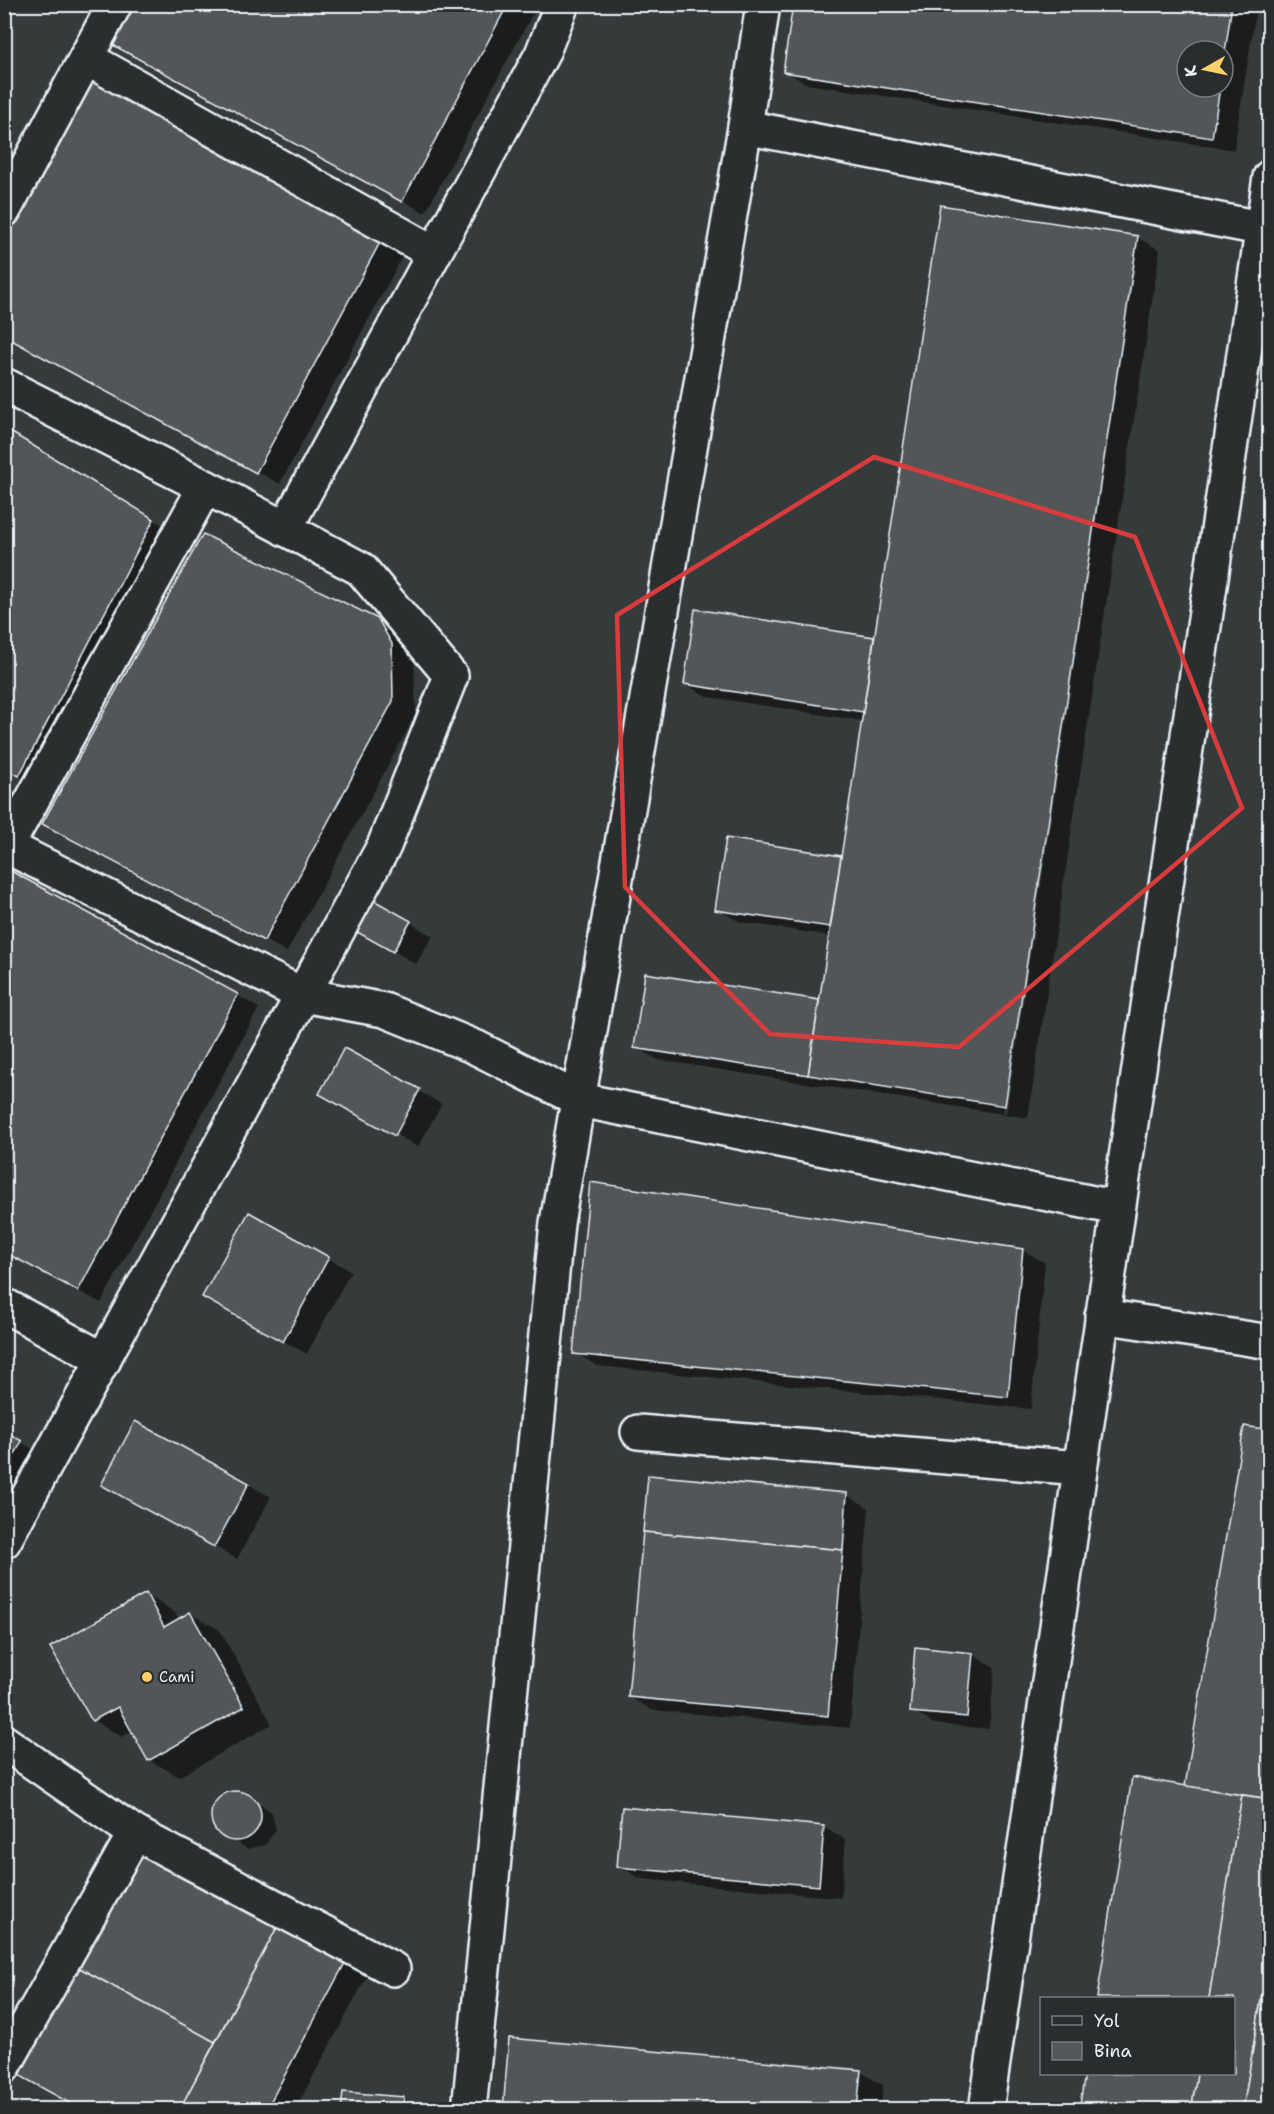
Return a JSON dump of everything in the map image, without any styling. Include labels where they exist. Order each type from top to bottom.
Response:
[{"type":"street","points":[[4,210],[116,4]]},
{"type":"street","points":[[285,529],[542,54],[562,4]]},
{"type":"street","points":[[469,2109],[557,1223],[580,1100],[745,128],[763,4]]},
{"type":"street","points":[[86,58],[434,253]]},
{"type":"street","points":[[745,128],[1265,229]]},
{"type":"street","points":[[986,2109],[1265,229],[1269,177]]},
{"type":"street","points":[[4,385],[361,569],[451,676],[384,846],[4,1541]]},
{"type":"street","points":[[205,487],[5,847],[303,995],[384,1010],[475,1047],[580,1100],[1118,1208]]},
{"type":"street","points":[[4,1305],[104,1360]]},
{"type":"street","points":[[1102,1316],[1269,1342]]},
{"type":"street","points":[[638,1432],[1080,1468]]},
{"type":"street","points":[[4,1742],[135,1833],[393,1969]]},
{"type":"street","points":[[4,2066],[135,1833]]},
{"type":"highlighted area","points":[[874,457],[1135,537],[1242,808],[959,1047],[770,1034],[625,887],[617,615]]},
{"type":"shaded area","points":[[5,5],[1269,5],[1269,2109],[5,2109]]},
{"type":"building","points":[[132,4],[508,4],[402,202],[111,44]]},
{"type":"building","points":[[793,4],[1232,4],[1227,39],[1175,39],[1175,99],[1218,99],[1212,138],[783,72]]},
{"type":"building","points":[[93,77],[384,235],[256,473],[4,336],[4,241]]},
{"type":"building","points":[[940,205],[1138,236],[1005,1106],[808,1075]]},
{"type":"building","points":[[4,428],[154,519],[19,776],[4,768]]},
{"type":"building","points":[[203,534],[378,619],[392,644],[393,701],[264,941],[42,824]]},
{"type":"building","points":[[695,609],[874,637],[863,712],[684,684]]},
{"type":"building","points":[[726,838],[841,856],[830,927],[715,910]]},
{"type":"building","points":[[9,870],[238,994],[78,1291],[4,1252],[4,878]]},
{"type":"building","points":[[368,897],[411,921],[393,952],[350,928]]},
{"type":"building","points":[[645,973],[819,1000],[808,1075],[634,1048]]},
{"type":"building","points":[[344,1048],[420,1089],[395,1136],[319,1094]]},
{"type":"building","points":[[590,1182],[1023,1249],[1008,1397],[573,1354]]},
{"type":"building","points":[[249,1212],[329,1257],[283,1342],[202,1297]]},
{"type":"building","points":[[135,1421],[249,1483],[214,1547],[101,1485]]},
{"type":"building","points":[[1244,1426],[1270,1430],[1270,1799],[1185,1786]]},
{"type":"building","points":[[4,1431],[22,1441],[4,1474]]},
{"type":"building","points":[[648,1475],[847,1493],[843,1550],[643,1532]]},
{"type":"building","points":[[643,1532],[843,1550],[828,1716],[628,1697]]},
{"type":"building","name":"Cami","points":[[146,1593],[164,1627],[190,1612],[244,1707],[148,1761],[118,1707],[92,1721],[50,1647]]},
{"type":"building","points":[[915,1647],[973,1653],[967,1717],[910,1712]]},
{"type":"building","points":[[1132,1777],[1242,1795],[1209,1997],[1097,1997]]},
{"type":"building","points":[[231,1791],[241,1791],[254,1798],[261,1811],[261,1821],[254,1834],[241,1841],[231,1841],[222,1837],[215,1830],[211,1821],[211,1811],[215,1802],[222,1795]]},
{"type":"building","points":[[1242,1795],[1270,1799],[1270,1944],[1243,2110],[1191,2110],[1197,2075],[1235,2075],[1235,1997],[1209,1997]]},
{"type":"building","points":[[622,1807],[824,1826],[819,1886],[617,1867]]},
{"type":"building","points":[[138,1848],[279,1924],[215,2042],[74,1965]]},
{"type":"building","points":[[279,1924],[346,1961],[266,2110],[179,2110]]},
{"type":"building","points":[[1270,1944],[1270,2110],[1243,2110]]},
{"type":"building","points":[[74,1965],[215,2042],[179,2110],[82,2110],[17,2074]]},
{"type":"building","points":[[509,2038],[861,2070],[857,2110],[786,2106],[786,2110],[503,2110]]},
{"type":"building","points":[[1085,2075],[1197,2075],[1191,2110],[1079,2110]]},
{"type":"building","points":[[343,2092],[404,2097],[403,2110],[341,2110]]},
{"type":"place","name":"Cami","points":[[147,1677]]}]
